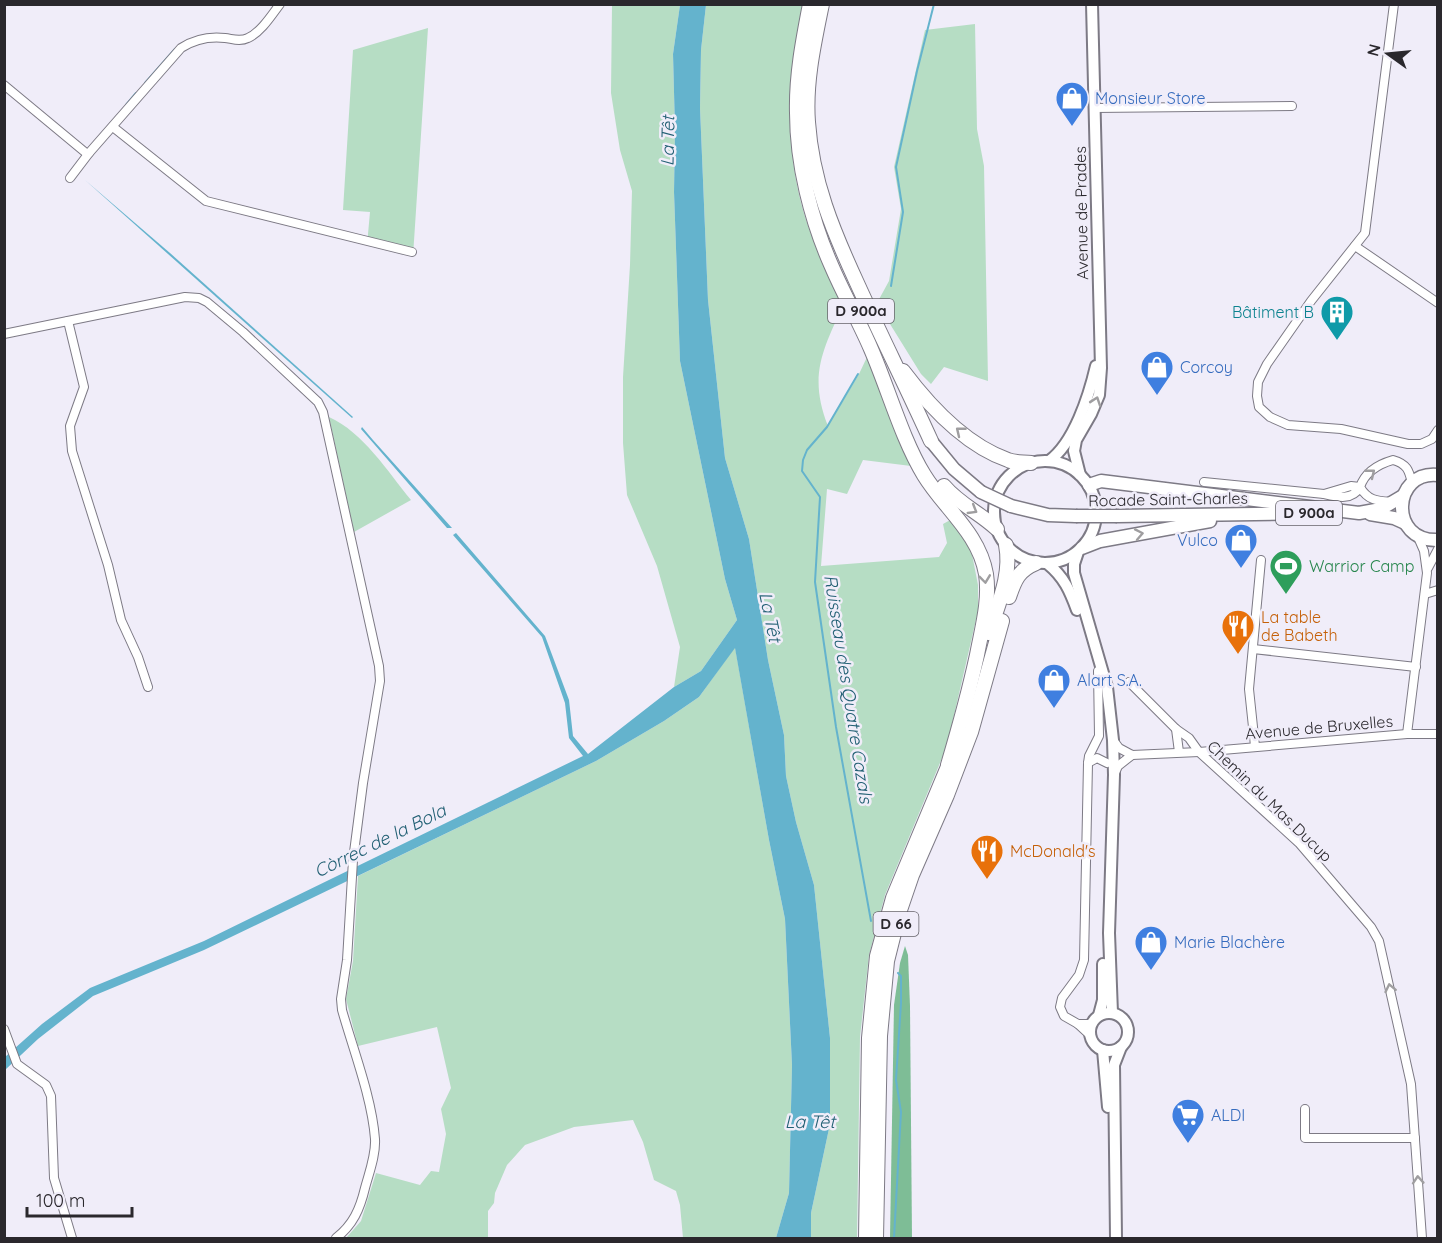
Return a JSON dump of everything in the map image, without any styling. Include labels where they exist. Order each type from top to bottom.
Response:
[{"type":"highway","name":"D 900a","points":[[810,4],[798,78],[796,113],[804,175],[816,213],[850,288],[917,425],[931,441]]},
{"type":"highway","name":"D 900a","points":[[822,4],[810,65],[808,121],[818,187],[845,257],[931,441]]},
{"type":"highway","points":[[804,175],[815,223],[831,265],[871,348],[910,448],[924,476],[967,530],[980,554],[986,572],[985,617],[964,712],[948,765]]},
{"type":"highway","points":[[815,223],[893,383],[926,463],[954,499],[985,518],[997,529]]},
{"type":"highway","points":[[845,257],[903,371],[922,396],[954,426],[992,452],[1010,461],[1031,463]]},
{"type":"highway","name":"D 66","points":[[876,1239],[880,1036],[887,961],[912,875],[947,795],[971,732],[1007,574],[1009,561],[1006,545]]},
{"type":"highway","name":"D 66","points":[[866,1239],[869,1038],[877,956],[893,898],[960,739],[996,626],[1017,574],[1024,568],[1042,563]]},
{"type":"main road","name":"Avenue de Prades","points":[[1080,475],[1074,451],[1076,440],[1099,395],[1101,368],[1092,4]]},
{"type":"main road","name":"Avenue de Prades","points":[[1049,461],[1066,445],[1073,430],[1093,377],[1099,348]]},
{"type":"main road","name":"Rocade Saint-Charles","points":[[931,441],[954,469],[981,492],[1011,506],[1048,515],[1359,513],[1381,515],[1405,524]]},
{"type":"main road","points":[[1112,1013],[1109,933],[1113,740],[1107,687],[1074,573],[1074,564],[1080,550],[1089,539],[1095,521],[1095,502],[1089,484],[1080,475],[1071,468],[1049,461],[1031,463],[1010,476],[1000,489],[994,513],[997,529],[1006,545],[1024,559],[1042,563],[1063,561],[1080,550],[1100,541],[1154,530],[1259,514]]},
{"type":"main road","points":[[1436,473],[1412,483],[1398,499],[1405,524],[1417,535],[1425,539],[1437,540]]},
{"type":"main road","points":[[1089,484],[1101,481],[1359,513]]},
{"type":"main road","name":"Rocade Saint-Charles","points":[[1359,513],[1380,509],[1398,499]]},
{"type":"main road","points":[[1042,563],[1062,576],[1070,590],[1098,671],[1107,762],[1103,1000],[1099,1015],[1092,1024],[1091,1036],[1097,1047],[1103,1050],[1115,1050],[1121,1047]]},
{"type":"main road","points":[[1099,1015],[1112,1013],[1121,1016],[1127,1025],[1128,1037],[1114,1065],[1116,1239]]},
{"type":"main road","points":[[1103,1050],[1115,1179]]},
{"type":"street","points":[[70,178],[181,48],[194,40],[207,38],[239,40],[249,38],[262,27],[280,4]]},
{"type":"street","points":[[1394,4],[1365,233],[1317,293],[1268,364],[1258,382],[1257,396],[1259,406],[1275,421],[1288,425],[1341,429],[1408,444],[1421,444],[1432,439],[1437,430]]},
{"type":"street","points":[[4,85],[86,153],[89,153]]},
{"type":"street","points":[[1094,108],[1292,106]]},
{"type":"street","points":[[113,127],[206,201],[412,252]]},
{"type":"street","points":[[1355,246],[1437,303]]},
{"type":"street","points":[[4,334],[185,297],[199,298],[243,332],[318,402],[327,421],[379,666],[379,692],[363,783],[353,860],[347,960],[341,999],[342,1010],[367,1097],[375,1139],[369,1174],[356,1218],[336,1239]]},
{"type":"street","points":[[68,321],[84,387],[70,426],[72,451],[108,565],[121,620],[138,657],[148,687]]},
{"type":"street","points":[[1360,487],[1369,472],[1393,460],[1403,463],[1409,470],[1412,483]]},
{"type":"street","points":[[1204,483],[1324,494],[1351,486],[1360,487],[1370,499],[1398,499]]},
{"type":"street","points":[[1407,734],[1427,573],[1424,550],[1417,535]]},
{"type":"street","points":[[1427,573],[1437,549]]},
{"type":"street","points":[[1255,746],[1249,690],[1261,560]]},
{"type":"street","points":[[1425,594],[1437,590]]},
{"type":"street","points":[[1253,649],[1416,667]]},
{"type":"street","points":[[1091,1036],[1078,1024],[1064,1016],[1060,1007],[1062,998],[1079,975],[1084,960],[1088,763],[1099,736],[1098,671]]},
{"type":"street","name":"Chemin du Mas Ducup","points":[[1129,682],[1176,729],[1189,738],[1199,752],[1299,843],[1371,927],[1379,941],[1411,1084],[1422,1239]]},
{"type":"street","name":"Chemin du Mas Ducup","points":[[1176,729],[1179,752]]},
{"type":"street","name":"Avenue de Bruxelles","points":[[1132,755],[1199,752],[1407,734],[1437,734]]},
{"type":"street","points":[[1113,740],[1119,748],[1132,755],[1118,766],[1114,774]]},
{"type":"street","points":[[1088,763],[1098,758],[1107,762]]},
{"type":"street","points":[[1078,1024],[1092,1024]]},
{"type":"street","points":[[4,1029],[17,1064],[46,1085],[51,1096],[54,1178],[72,1239]]},
{"type":"street","points":[[1305,1109],[1305,1138],[1415,1138]]},
{"type":"green space","points":[[612,5],[680,5],[673,54],[674,192],[680,361],[725,579],[737,620],[701,671],[674,687],[680,647],[657,566],[627,495],[623,443],[623,377],[632,191],[620,150],[611,93]]},
{"type":"green space","points":[[706,5],[804,5],[792,73],[790,115],[793,158],[807,221],[817,249],[844,303],[824,349],[821,363],[819,392],[822,408],[828,426],[868,355],[911,466],[863,460],[847,494],[827,489],[821,566],[939,557],[947,543],[943,524],[952,519],[971,549],[978,585],[978,611],[947,746],[885,895],[869,955],[860,1037],[857,1238],[811,1238],[811,1213],[830,1124],[830,1038],[814,885],[786,776],[784,735],[768,660],[749,539],[725,458],[708,300],[700,108],[701,50]]},
{"type":"green space","points":[[975,24],[977,129],[984,166],[988,381],[944,367],[931,384],[921,374],[877,303],[889,281],[901,209],[894,167],[925,30]]},
{"type":"green space","points":[[428,28],[413,256],[367,245],[370,212],[343,210],[353,50]]},
{"type":"green space","points":[[329,417],[342,424],[364,443],[411,500],[354,532]]},
{"type":"green space","points":[[735,647],[785,919],[792,1065],[789,1193],[776,1238],[683,1238],[680,1205],[676,1191],[654,1180],[643,1142],[633,1120],[574,1127],[525,1145],[507,1165],[495,1193],[494,1203],[488,1211],[488,1238],[346,1238],[361,1221],[376,1173],[420,1185],[431,1171],[439,1172],[446,1134],[441,1109],[451,1088],[437,1027],[358,1046],[346,999],[353,961],[358,876],[596,761],[664,721],[699,697]]},
{"type":"green space","points":[[905,946],[908,955],[910,1006],[912,1238],[890,1238],[894,1005]]},
{"type":"water","name":"La Têt","points":[[680,5],[706,5],[701,50],[700,108],[708,300],[725,458],[749,539],[768,660],[784,735],[786,776],[814,885],[830,1038],[830,1124],[811,1213],[811,1238],[776,1238],[789,1193],[792,1065],[785,919],[735,648],[699,697],[664,721],[596,761],[204,950],[93,996],[38,1039],[5,1070],[5,1057],[42,1024],[90,988],[204,941],[583,756],[569,738],[565,703],[542,637],[453,535],[456,533],[545,636],[569,700],[573,736],[588,754],[674,687],[701,671],[737,620],[725,579],[680,361],[674,192],[673,54]]},
{"type":"water","points":[[85,180],[170,253],[353,417],[352,418]]},
{"type":"water","points":[[362,427],[452,528],[447,528],[361,429]]},
{"type":"waterway","name":"Ruisseau des Quatre Cazals","points":[[891,286],[903,212],[896,167],[934,4]]},
{"type":"waterway","points":[[145,83],[175,49]]},
{"type":"waterway","points":[[126,105],[136,93]]},
{"type":"waterway","name":"Ruisseau des Quatre Cazals","points":[[858,374],[827,427],[807,450],[802,471],[820,497],[815,582],[836,727],[871,921]]},
{"type":"waterway","name":"Ruisseau des Quatre Cazals","points":[[894,1238],[901,1112],[896,1080],[901,1003],[901,976],[898,973]]},
{"type":"place","name":"Monsieur Store","points":[[1072,127]]},
{"type":"place","name":"Bâtiment B","points":[[1337,341]]},
{"type":"place","name":"Corcoy","points":[[1157,396]]},
{"type":"place","name":"Vulco","points":[[1241,569]]},
{"type":"place","name":"Warrior Camp","points":[[1286,595]]},
{"type":"place","name":"La table de Babeth","points":[[1238,655]]},
{"type":"place","name":"Alart S.A.","points":[[1054,709]]},
{"type":"place","name":"McDonald's","points":[[987,880]]},
{"type":"place","name":"Marie Blachère","points":[[1151,971]]},
{"type":"place","name":"ALDI","points":[[1188,1144]]},
{"type":"water label","name":"Còrrec de la Bola","points":[[380,841]]}]
